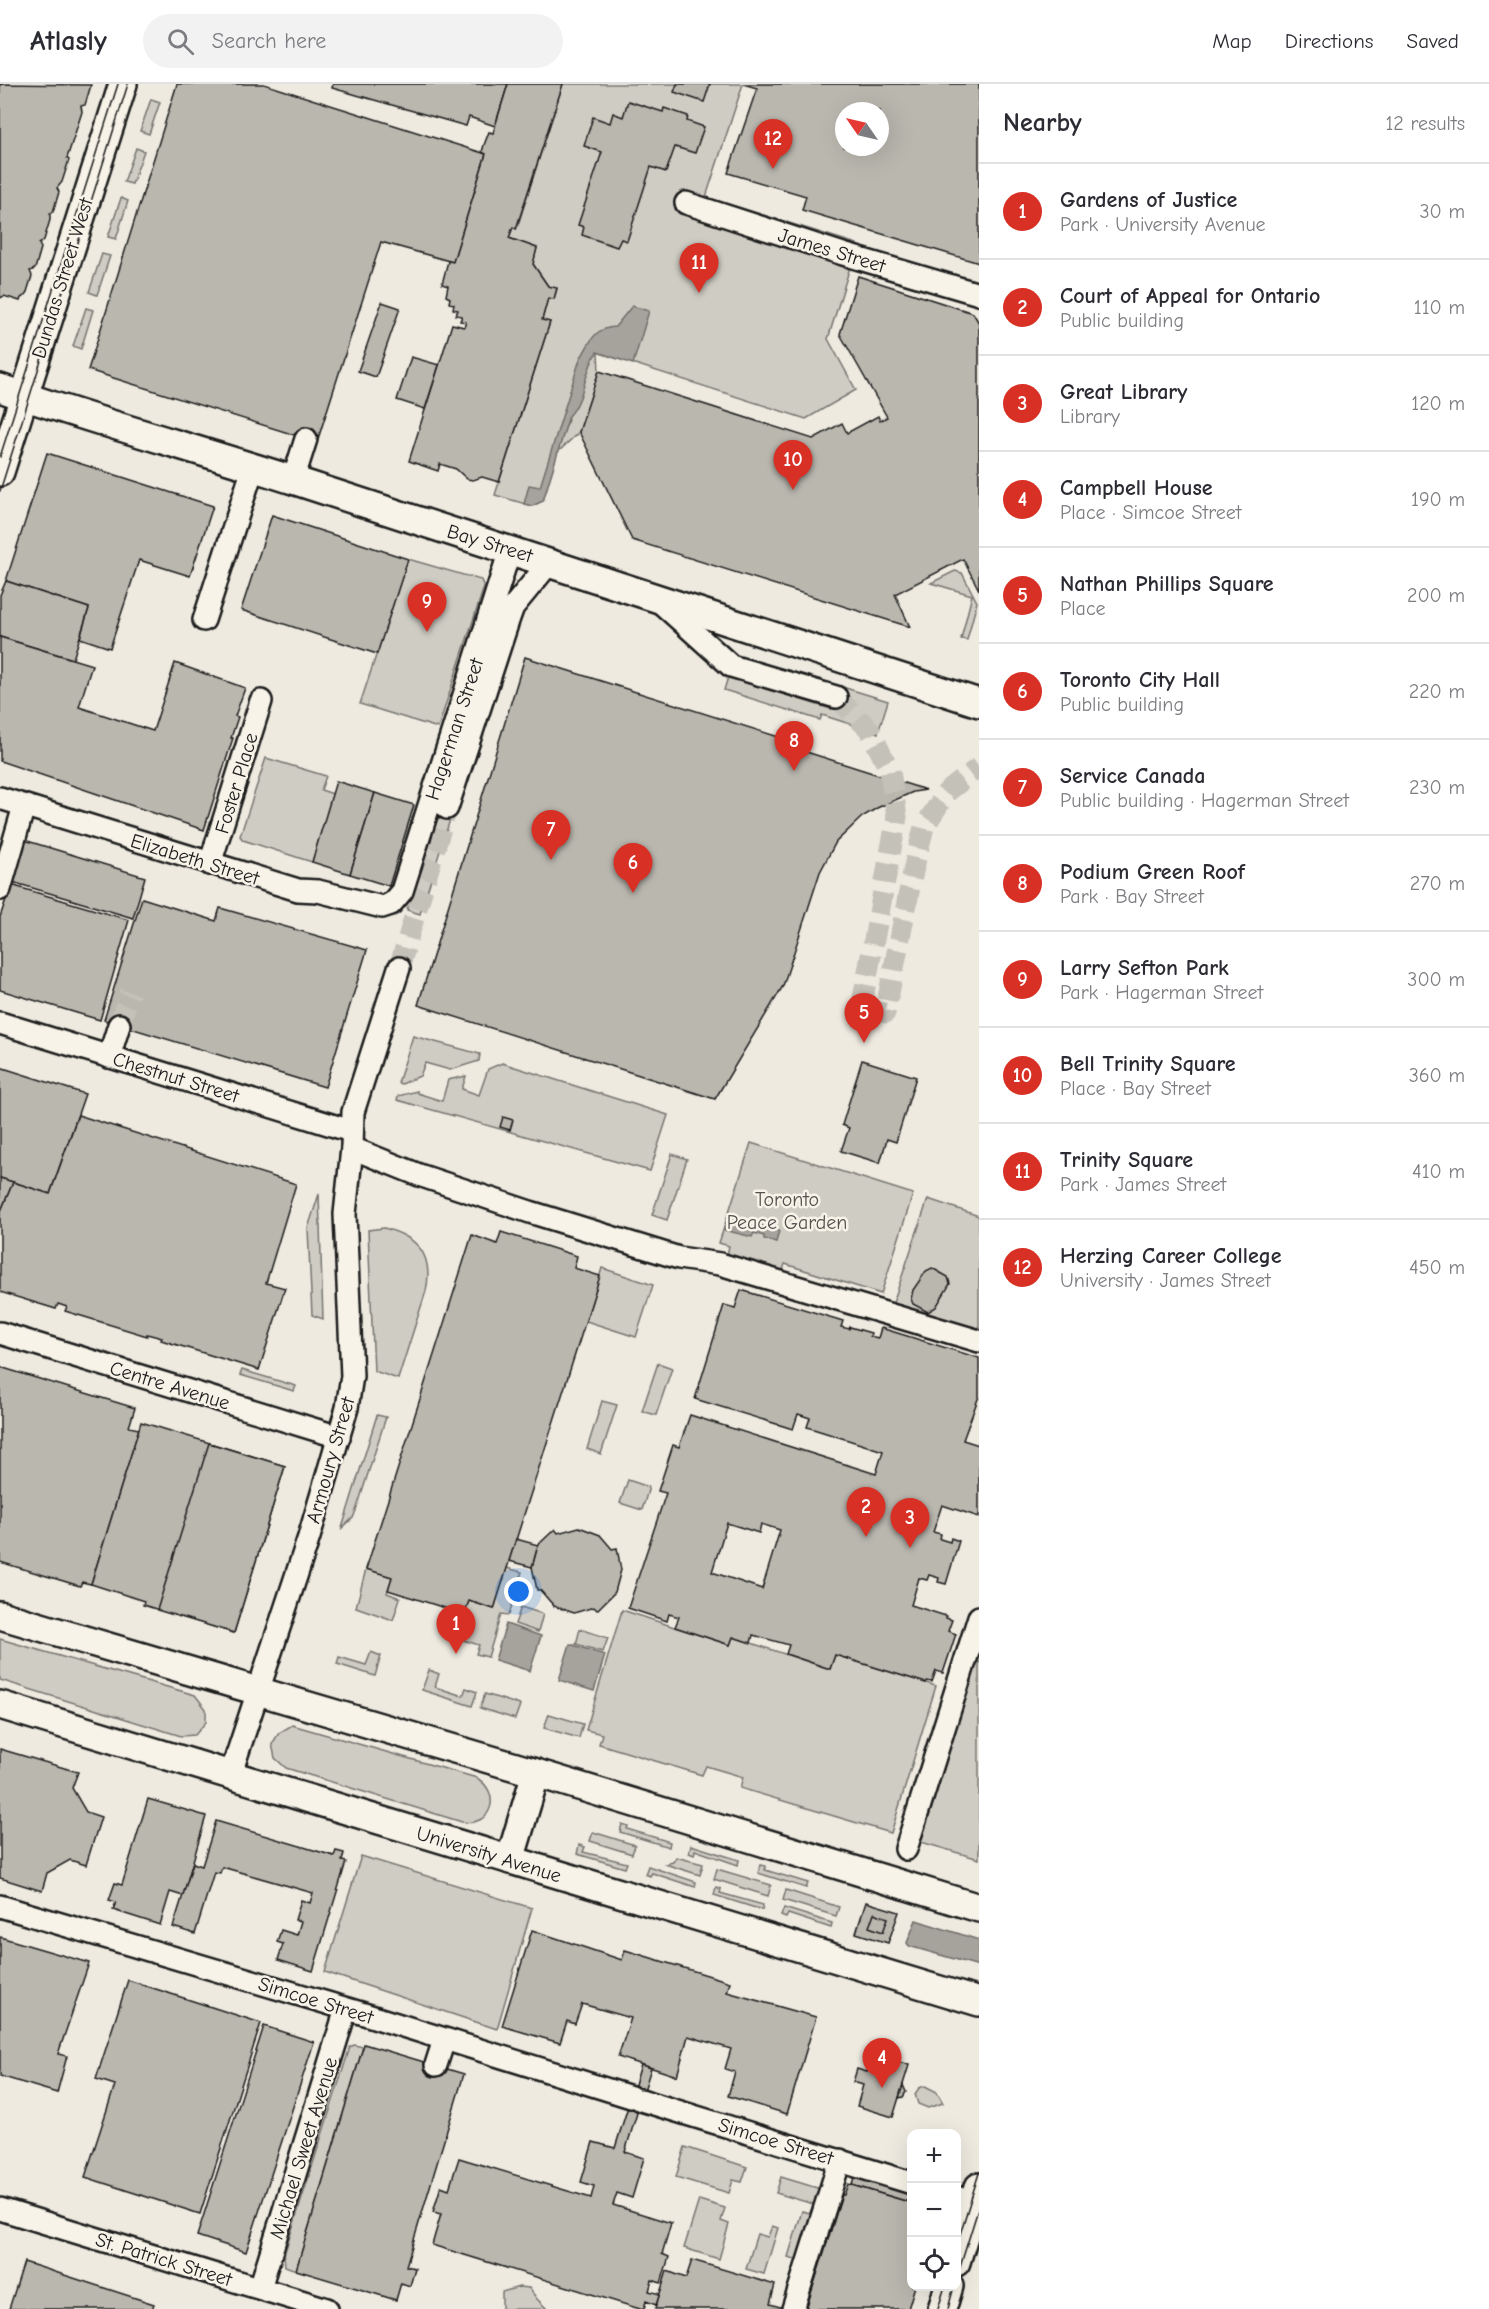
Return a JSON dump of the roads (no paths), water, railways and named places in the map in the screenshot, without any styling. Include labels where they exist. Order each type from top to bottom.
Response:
[{"type":"main road","name":"Dundas Street West","points":[[0,472],[12,392],[123,84]]},
{"type":"main road","name":"Bay Street","points":[[12,392],[550,562],[979,703]]},
{"type":"main road","points":[[0,1615],[536,1773],[979,1908]]},
{"type":"main road","name":"University Avenue","points":[[0,1706],[979,2002]]},
{"type":"main road","points":[[510,1860],[536,1773]]},
{"type":"main road","points":[[961,2242],[970,2196]]},
{"type":"main road","points":[[942,2309],[947,2291]]},
{"type":"street","name":"James Street","points":[[686,203],[979,294]]},
{"type":"street","points":[[292,480],[306,439]]},
{"type":"street","points":[[204,620],[253,468]]},
{"type":"street","name":"Hagerman Street","points":[[391,904],[402,891],[510,550]]},
{"type":"street","points":[[447,808],[508,618],[513,608],[550,562]]},
{"type":"street","points":[[653,596],[731,666],[836,697]]},
{"type":"street","name":"Foster Place","points":[[210,864],[261,701]]},
{"type":"street","name":"Elizabeth Street","points":[[0,798],[298,890],[318,891],[376,907],[391,904]]},
{"type":"street","points":[[0,889],[24,806]]},
{"type":"street","name":"Armoury Street","points":[[230,1776],[309,1537],[348,1401],[352,1376],[345,1214],[353,1112],[399,968]]},
{"type":"street","name":"Chestnut Street","points":[[0,1023],[110,1057],[352,1140],[419,1175],[519,1209],[679,1258],[720,1264],[979,1341]]},
{"type":"street","points":[[110,1057],[119,1024]]},
{"type":"street","name":"Centre Avenue","points":[[0,1333],[339,1437]]},
{"type":"street","points":[[906,1849],[979,1617]]},
{"type":"street","name":"Simcoe Street","points":[[0,1906],[346,2008],[907,2181]]},
{"type":"street","name":"Michael Sweet Avenue","points":[[260,2288],[346,2008]]},
{"type":"street","points":[[436,2066],[454,2043]]},
{"type":"street","points":[[793,2309],[840,2160]]},
{"type":"street","name":"St. Patrick Street","points":[[0,2209],[327,2309]]},
{"type":"tunnel","points":[[836,697],[869,729],[890,771],[897,817],[861,1009],[885,1013],[924,827],[947,792],[979,767]]},
{"type":"tunnel","points":[[399,968],[447,808]]},
{"type":"tunnel","points":[[119,1025],[130,992]]},
{"type":"tram line","points":[[0,457],[118,84]]},
{"type":"tram line","points":[[0,491],[128,84]]},
{"type":"tram line","points":[[959,2237],[979,2173]]},
{"type":"tram line","points":[[961,2264],[979,2206]]},
{"type":"tram line","points":[[938,2309],[943,2291]]},
{"type":"tram line","points":[[948,2309],[953,2291]]},
{"type":"place","name":"Herzing Career College","points":[[773,169]]},
{"type":"place","name":"Trinity Square","points":[[699,293]]},
{"type":"place","name":"Bell Trinity Square","points":[[793,490]]},
{"type":"place","name":"Larry Sefton Park","points":[[427,632]]},
{"type":"place","name":"Podium Green Roof","points":[[794,771]]},
{"type":"place","name":"Service Canada","points":[[551,860]]},
{"type":"place","name":"Toronto City Hall","points":[[633,893]]},
{"type":"place","name":"Nathan Phillips Square","points":[[864,1043]]},
{"type":"place","name":"Court of Appeal for Ontario","points":[[866,1537]]},
{"type":"place","name":"Great Library","points":[[910,1548]]},
{"type":"place","name":"Gardens of Justice","points":[[456,1654]]},
{"type":"place","name":"Campbell House","points":[[882,2088]]},
{"type":"park label","name":"Toronto Peace Garden","points":[[787,1210]]}]
